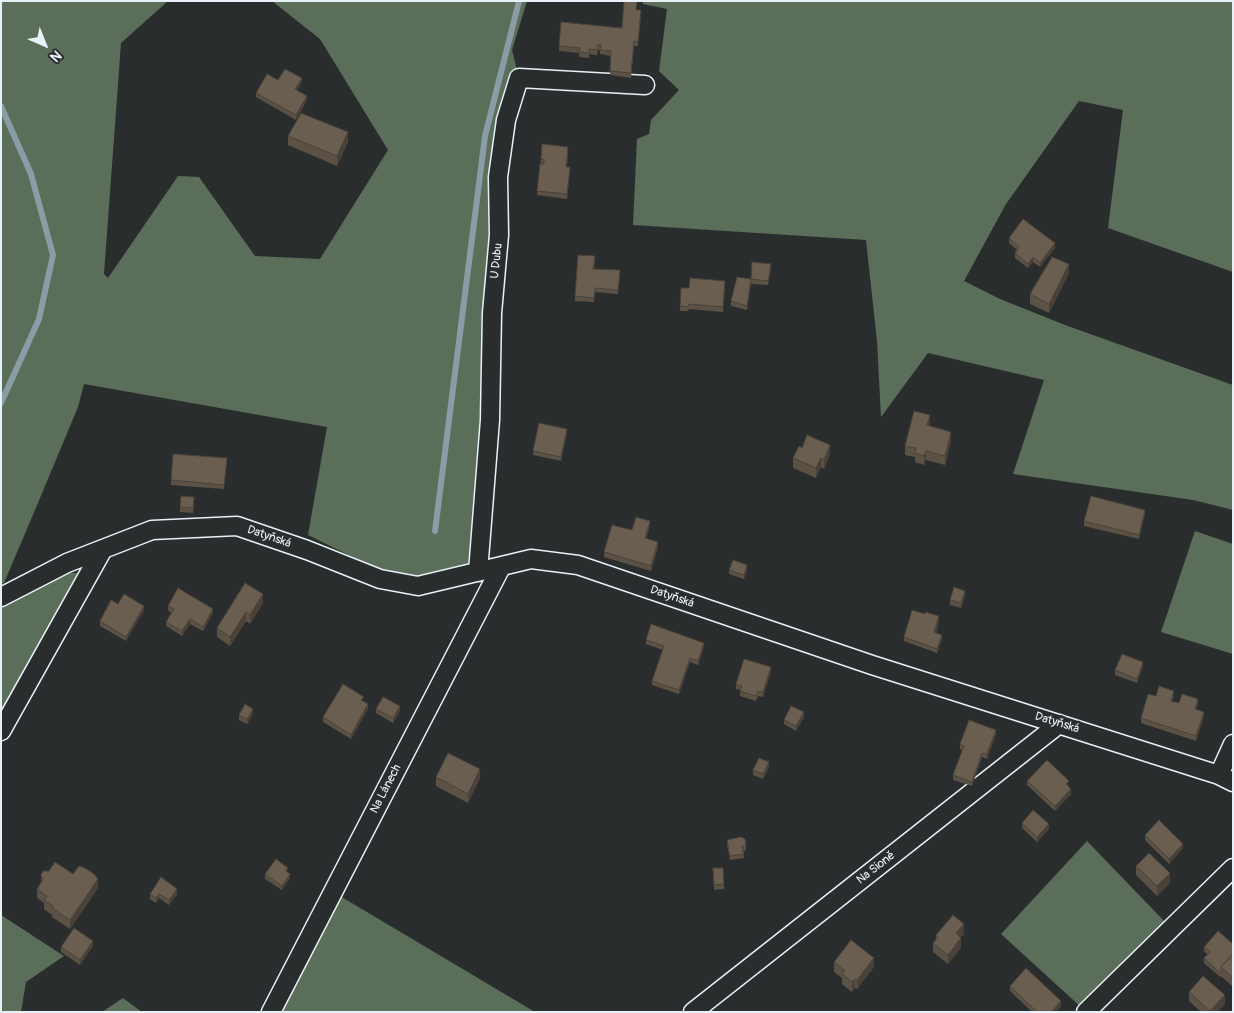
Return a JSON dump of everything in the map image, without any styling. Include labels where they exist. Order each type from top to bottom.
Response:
[{"type":"street","name":"U Dubu","points":[[478,572],[490,420],[492,313],[500,235],[498,177],[506,120],[519,78],[644,86]]},
{"type":"street","name":"Datyňská","points":[[1,597],[67,563],[152,530],[237,526],[307,550],[380,579],[418,586],[531,559],[578,565],[872,665],[1226,778]]},
{"type":"street","points":[[1,731],[103,549]]},
{"type":"street","name":"Na Lánech","points":[[271,1012],[501,567]]},
{"type":"street","name":"Na Sioně","points":[[693,1012],[1059,724]]},
{"type":"street","points":[[1226,778],[1233,744]]},
{"type":"street","points":[[1086,1012],[1233,868]]},
{"type":"green space","points":[[1,1],[168,1],[121,43],[104,274],[108,278],[178,176],[199,177],[255,256],[320,259],[388,150],[320,39],[272,1],[527,1],[512,50],[519,78],[506,120],[478,572],[395,578],[308,535],[327,427],[84,384],[78,407],[4,583],[1,584]]},
{"type":"green space","points":[[643,1],[1233,1],[1233,272],[1108,228],[1123,110],[1079,101],[1006,204],[964,281],[1000,299],[1065,325],[1233,385],[1233,510],[1193,500],[1013,474],[1044,380],[928,353],[881,417],[877,341],[866,240],[633,225],[637,139],[649,134],[651,120],[679,90],[659,71],[667,9],[643,4]]},
{"type":"green space","points":[[1195,531],[1233,544],[1233,654],[1161,632]]},
{"type":"green space","points":[[57,573],[82,573],[1,713],[1,606]]},
{"type":"green space","points":[[1087,841],[1166,923],[1082,1008],[1001,934]]},
{"type":"green space","points":[[340,896],[535,1012],[281,1012]]},
{"type":"green space","points":[[1,915],[64,956],[26,982],[21,1012],[1,1012]]},
{"type":"green space","points":[[123,998],[142,1012],[102,1012]]},
{"type":"building","points":[[624,1],[637,1],[636,10],[641,10],[638,42],[634,41],[631,73],[610,71],[611,51],[600,50],[601,45],[598,45],[597,50],[589,49],[589,53],[579,52],[580,48],[559,46],[561,22],[622,28]]},
{"type":"building","points":[[285,69],[302,78],[295,89],[307,96],[296,115],[256,93],[267,74],[278,80]]},
{"type":"building","points":[[301,113],[348,132],[337,156],[288,136]]},
{"type":"building","points":[[542,144],[568,147],[566,167],[570,167],[567,194],[537,191],[540,164],[544,164],[544,160],[541,159]]},
{"type":"building","points":[[1023,219],[1055,243],[1040,263],[1033,257],[1028,264],[1015,253],[1019,247],[1009,238]]},
{"type":"building","points":[[578,255],[595,256],[593,269],[620,270],[618,290],[595,288],[594,298],[575,296]]},
{"type":"building","points":[[1052,257],[1069,264],[1049,304],[1030,294]]},
{"type":"building","points":[[752,262],[771,264],[768,281],[751,279]]},
{"type":"building","points":[[737,277],[751,279],[747,306],[731,301]]},
{"type":"building","points":[[690,278],[725,281],[723,307],[689,304],[688,307],[680,306],[681,288],[689,288]]},
{"type":"building","points":[[914,411],[930,415],[927,425],[951,432],[945,456],[926,451],[924,456],[915,453],[916,448],[905,446]]},
{"type":"building","points":[[539,423],[567,429],[561,457],[533,451]]},
{"type":"building","points":[[807,435],[830,445],[824,460],[821,458],[816,468],[793,458],[799,446],[802,448]]},
{"type":"building","points":[[173,454],[227,458],[224,485],[171,480]]},
{"type":"building","points":[[181,496],[194,497],[193,508],[180,507]]},
{"type":"building","points":[[1091,496],[1145,510],[1139,535],[1084,521]]},
{"type":"building","points":[[636,517],[650,521],[645,538],[658,542],[651,566],[604,552],[612,525],[632,530]]},
{"type":"building","points":[[733,560],[747,565],[744,575],[729,570]]},
{"type":"building","points":[[245,583],[263,594],[250,615],[246,612],[230,637],[217,628]]},
{"type":"building","points":[[954,587],[965,591],[961,603],[950,600]]},
{"type":"building","points":[[178,588],[213,609],[203,627],[190,619],[182,631],[166,622],[174,609],[168,606]]},
{"type":"building","points":[[124,594],[144,606],[126,637],[100,621],[111,600],[118,604]]},
{"type":"building","points":[[912,610],[939,616],[934,632],[942,635],[937,649],[904,637]]},
{"type":"building","points":[[651,624],[704,643],[698,661],[690,658],[679,690],[652,681],[664,646],[646,640]]},
{"type":"building","points":[[1122,654],[1143,662],[1137,679],[1115,670]]},
{"type":"building","points":[[744,659],[771,667],[763,692],[758,691],[756,696],[740,691],[742,686],[736,684]]},
{"type":"building","points":[[343,684],[364,697],[361,700],[368,704],[351,735],[323,717]]},
{"type":"building","points":[[1159,686],[1174,691],[1171,701],[1179,703],[1182,694],[1198,699],[1195,709],[1204,712],[1196,736],[1141,718],[1148,694],[1156,696]]},
{"type":"building","points":[[383,697],[400,706],[393,718],[376,709]]},
{"type":"building","points":[[245,704],[253,709],[247,719],[239,715]]},
{"type":"building","points":[[791,706],[804,712],[796,726],[784,720]]},
{"type":"building","points":[[969,720],[996,730],[987,754],[982,753],[972,782],[953,775],[964,746],[960,744]]},
{"type":"building","points":[[448,753],[480,769],[468,794],[436,777]]},
{"type":"building","points":[[759,758],[769,762],[763,774],[753,770]]},
{"type":"building","points":[[1047,760],[1069,781],[1066,784],[1071,789],[1055,806],[1027,781]]},
{"type":"building","points":[[1033,810],[1049,824],[1037,837],[1022,823]]},
{"type":"building","points":[[1159,820],[1183,844],[1169,859],[1145,835]]},
{"type":"building","points":[[741,837],[745,839],[746,845],[742,846],[744,854],[730,856],[727,840]]},
{"type":"building","points":[[1149,853],[1170,873],[1157,886],[1136,866]]},
{"type":"building","points":[[276,859],[288,868],[286,871],[290,874],[282,886],[265,874]]},
{"type":"building","points":[[55,862],[73,874],[79,866],[85,868],[98,879],[70,920],[52,908],[53,906],[44,900],[47,896],[37,889],[43,880],[41,875],[43,871],[49,871]]},
{"type":"building","points":[[713,868],[723,868],[724,884],[714,885]]},
{"type":"building","points":[[161,877],[177,889],[169,900],[159,894],[156,898],[150,894]]},
{"type":"building","points":[[953,915],[964,924],[956,933],[961,938],[948,955],[933,943],[938,937],[936,935]]},
{"type":"building","points":[[74,928],[93,941],[80,960],[61,947]]},
{"type":"building","points":[[1218,931],[1233,944],[1233,954],[1221,967],[1220,973],[1204,958],[1210,952],[1204,947]]},
{"type":"building","points":[[851,940],[874,958],[857,980],[855,979],[852,982],[842,974],[845,971],[834,962]]},
{"type":"building","points":[[1233,954],[1233,978],[1221,967]]},
{"type":"building","points":[[1026,968],[1061,1001],[1051,1012],[1037,1012],[1010,986]]},
{"type":"building","points":[[1203,976],[1225,995],[1210,1011],[1189,992]]},
{"type":"waterway","points":[[435,531],[485,136],[519,1]]},
{"type":"waterway","points":[[1,106],[31,174],[53,255],[39,319],[1,403]]}]
